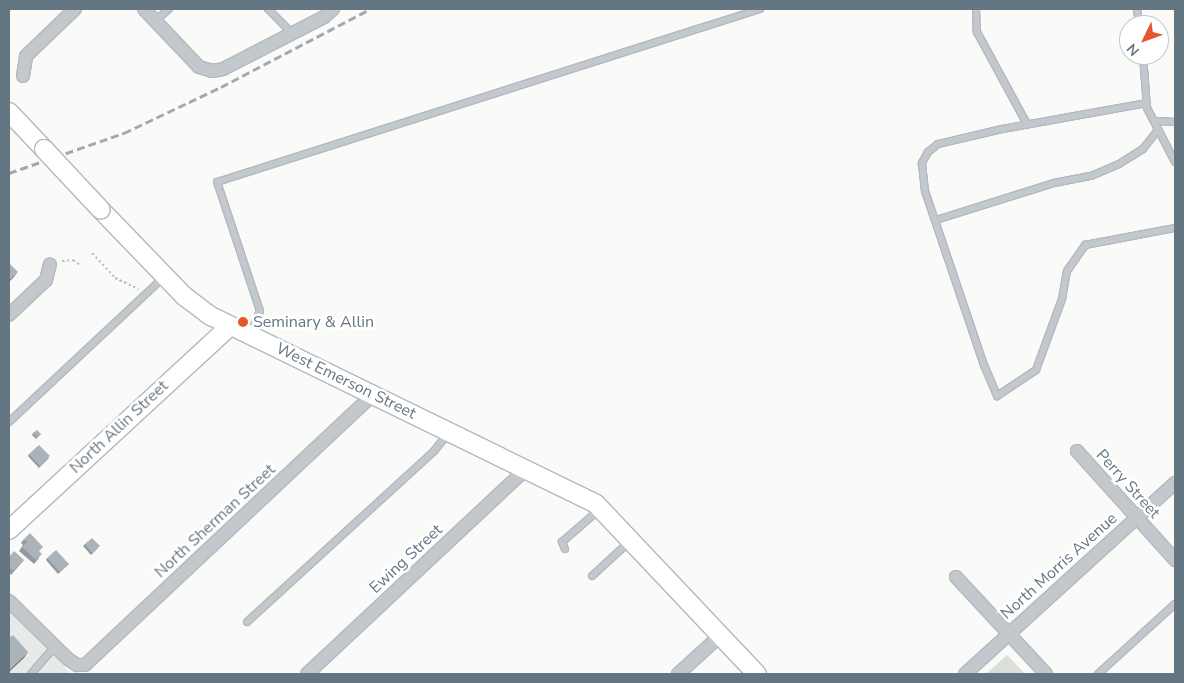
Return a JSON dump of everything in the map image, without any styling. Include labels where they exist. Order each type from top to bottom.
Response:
[{"type":"street","points":[[23,76],[26,56],[75,9]]},
{"type":"street","points":[[144,9],[199,67],[212,71],[223,68],[292,33],[333,9]]},
{"type":"street","name":"West Emerson Street","points":[[9,112],[101,210],[198,307],[230,326],[527,468],[601,508],[757,674]]},
{"type":"street","points":[[9,315],[46,280],[50,264]]},
{"type":"street","name":"North Allin Street","points":[[9,530],[230,326]]},
{"type":"street","name":"North Sherman Street","points":[[55,646],[76,665],[85,665],[373,395]]},
{"type":"street","name":"Perry Street","points":[[1077,451],[1175,560]]},
{"type":"street","name":"Ewing Street","points":[[307,674],[527,468]]},
{"type":"street","name":"North Morris Avenue","points":[[964,674],[1175,483]]},
{"type":"street","points":[[956,577],[1046,674]]},
{"type":"street","points":[[9,601],[55,646]]},
{"type":"street","points":[[678,674],[722,635]]},
{"type":"lane","points":[[155,21],[168,9]]},
{"type":"lane","points":[[268,9],[292,33]]},
{"type":"lane","points":[[251,335],[260,311],[217,182],[760,9]]},
{"type":"lane","points":[[976,9],[977,32],[1027,124]]},
{"type":"lane","points":[[1143,65],[1147,104],[1175,162]]},
{"type":"lane","points":[[1147,104],[1027,124],[938,144],[928,152],[922,163],[925,191],[984,365],[997,396],[1036,370],[1062,299],[1067,271],[1085,245],[1175,228]]},
{"type":"lane","points":[[1156,121],[1175,122]]},
{"type":"lane","points":[[936,220],[1054,183],[1091,176],[1119,164],[1143,149],[1158,130]]},
{"type":"lane","points":[[9,422],[165,276]]},
{"type":"lane","points":[[247,622],[434,451],[450,431]]},
{"type":"lane","points":[[566,550],[562,542],[601,508]]},
{"type":"lane","points":[[592,576],[628,535]]},
{"type":"lane","points":[[1098,674],[1175,604]]},
{"type":"lane","points":[[31,674],[55,646]]},
{"type":"path","points":[[92,253],[115,278],[144,291]]},
{"type":"path","points":[[50,264],[67,259],[80,265]]},
{"type":"shaded area","points":[[9,611],[34,633],[71,674],[9,674]]},
{"type":"shaded area","points":[[1007,655],[1025,674],[986,674]]},
{"type":"building","points":[[9,263],[18,272],[9,280]]},
{"type":"building","points":[[37,430],[41,434],[37,437],[33,433]]},
{"type":"building","points":[[39,445],[50,456],[40,466],[29,454]]},
{"type":"building","points":[[30,533],[43,547],[39,551],[42,554],[36,560],[22,547],[27,542],[24,539]]},
{"type":"building","points":[[92,538],[100,546],[92,553],[85,544]]},
{"type":"building","points":[[56,550],[69,564],[60,572],[47,558]]},
{"type":"building","points":[[14,551],[24,560],[13,571],[9,567],[9,557]]},
{"type":"building","points":[[13,635],[28,652],[9,670],[9,638]]},
{"type":"railway","points":[[9,173],[124,133],[221,87],[370,9]]},
{"type":"place","name":"Seminary & Allin","points":[[243,322]]}]
